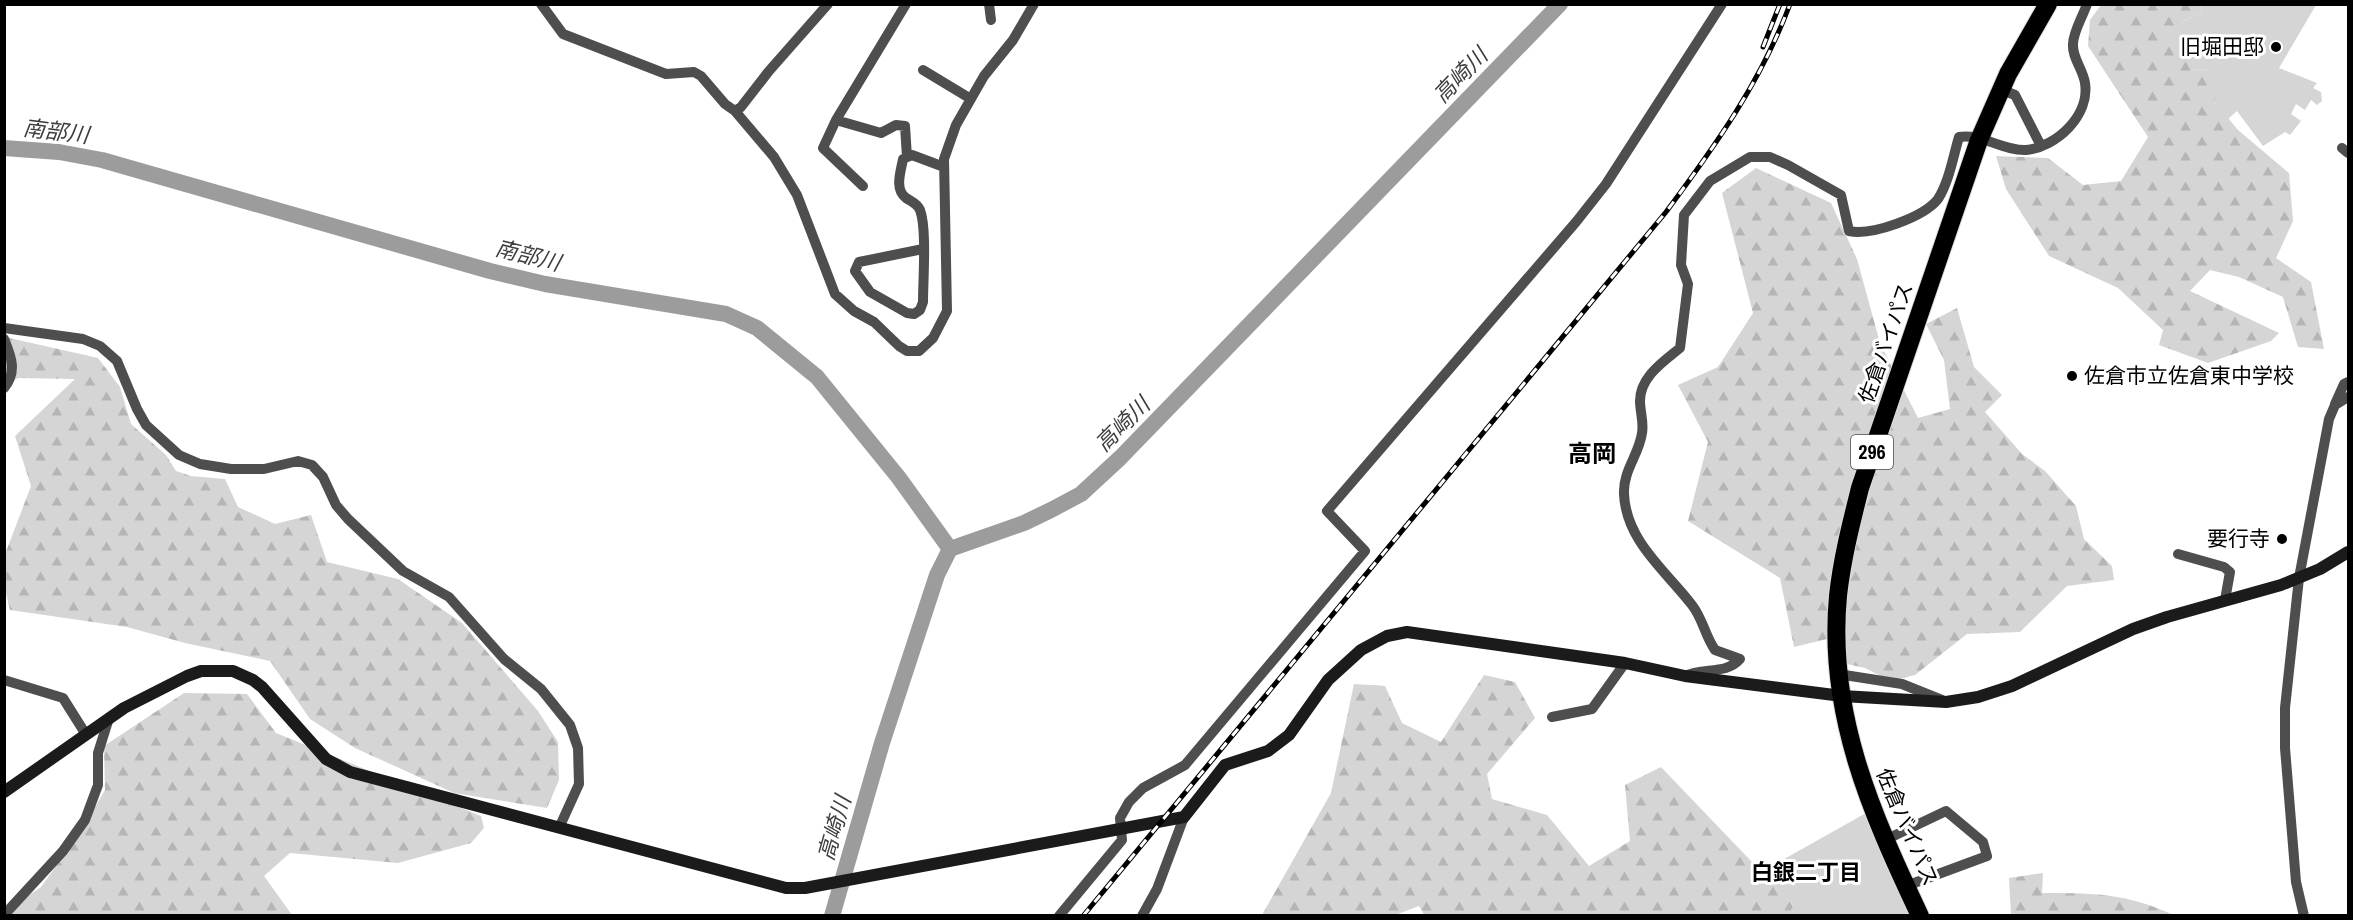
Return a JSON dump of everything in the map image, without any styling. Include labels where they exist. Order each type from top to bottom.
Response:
[{"type":"highway","name":"佐倉バイパス","points":[[1920,915],[1872,813],[1848,738],[1838,674],[1838,597],[1846,541],[1860,488],[1979,140],[2000,89],[2048,4]]},
{"type":"street","points":[[541,4],[563,34],[666,74],[694,72],[735,111],[774,157],[797,195],[835,294],[854,311],[874,322],[907,351],[919,351],[933,339],[947,311],[944,159],[956,125],[1034,4]]},
{"type":"street","points":[[735,111],[741,107],[769,71],[828,4]]},
{"type":"street","points":[[863,186],[824,148],[836,120],[906,4]]},
{"type":"street","points":[[989,4],[991,20]]},
{"type":"street","points":[[1059,915],[1122,840],[1120,818],[1129,802],[1143,788],[1185,765],[1365,551],[1327,511],[1576,222],[1606,184],[1722,4]]},
{"type":"street","points":[[1685,676],[1697,670],[1720,670],[1735,665],[1740,659],[1715,650],[1692,605],[1646,552],[1628,516],[1624,494],[1626,472],[1643,432],[1640,398],[1643,384],[1680,348],[1688,284],[1681,265],[1684,215],[1710,181],[1750,157],[1770,157],[1841,195],[1850,231],[1861,233],[1875,231],[1897,224],[1937,200],[1959,137],[1968,136],[2013,149],[2028,150],[2059,137],[2071,126],[2085,100],[2086,85],[2072,43],[2087,4]]},
{"type":"street","points":[[923,70],[971,99]]},
{"type":"street","points":[[2000,89],[2015,95],[2041,146]]},
{"type":"street","points":[[836,120],[881,133],[896,125],[905,126],[907,157]]},
{"type":"street","points":[[923,249],[859,262],[855,271],[870,292],[914,314],[920,310],[923,302],[923,249],[920,211],[915,202],[904,196],[899,186],[903,159],[912,154],[944,167]]},
{"type":"street","points":[[4,328],[83,339],[100,346],[117,361],[146,425],[179,455],[200,464],[231,469],[264,469],[298,461],[312,465],[323,477],[336,505],[348,519],[403,571],[449,597],[504,659],[542,689],[570,725],[578,748],[579,784],[559,828]]},
{"type":"street","points":[[4,339],[13,363],[12,378],[4,388]]},
{"type":"street","points":[[2304,915],[2296,882],[2285,748],[2285,708],[2299,578],[2329,419],[2344,384],[2349,382]]},
{"type":"street","points":[[2335,405],[2349,398]]},
{"type":"street","points":[[1142,915],[1156,889],[1184,817],[1225,765],[1268,751],[1289,735],[1328,680],[1360,650],[1387,636],[1407,632],[1625,663],[1685,676],[1842,696],[1946,702],[1978,697],[2012,686],[2133,630],[2299,578],[2349,552]]},
{"type":"street","points":[[2178,554],[2224,567],[2230,572],[2225,600]]},
{"type":"street","points":[[1552,717],[1592,709],[1625,663]]},
{"type":"street","points":[[4,792],[109,718],[187,676],[201,671],[233,671],[262,687],[326,759],[338,767],[786,888],[805,888],[1184,817]]},
{"type":"street","points":[[1838,674],[1902,684],[1946,702]]},
{"type":"street","points":[[4,680],[63,698],[85,734]]},
{"type":"street","points":[[4,915],[63,851],[85,820],[98,785],[98,753],[109,718]]},
{"type":"street","points":[[1885,840],[1946,811],[1983,842],[1987,856],[1906,886]]},
{"type":"green space","points":[[2101,5],[2200,5],[2202,13],[2183,21],[2178,45],[2191,55],[2190,69],[2210,70],[2221,78],[2214,101],[2238,130],[2289,173],[2293,221],[2276,258],[2311,282],[2324,349],[2298,347],[2283,297],[2239,277],[2210,270],[2190,291],[2279,333],[2271,341],[2208,363],[2159,345],[2163,330],[2118,288],[2049,256],[2006,189],[1996,156],[2048,158],[2083,185],[2121,181],[2148,137],[2088,46],[2090,20]]},
{"type":"green space","points":[[2200,5],[2316,5],[2279,68],[2317,83],[2313,88],[2321,92],[2322,101],[2317,105],[2311,100],[2305,110],[2296,104],[2291,114],[2301,121],[2290,135],[2285,132],[2263,146],[2237,111],[2228,119],[2214,101],[2210,70],[2190,69],[2177,46],[2183,21],[2202,13]]},
{"type":"green space","points":[[1756,168],[1831,203],[1857,259],[1880,343],[1918,418],[1950,409],[1944,360],[1926,324],[1957,308],[1974,367],[2002,395],[1985,412],[2022,454],[2045,471],[2076,506],[2084,539],[2112,566],[2114,580],[2067,586],[2020,632],[1967,634],[1915,675],[1891,681],[1865,668],[1838,662],[1827,639],[1794,647],[1780,578],[1688,521],[1708,442],[1678,385],[1718,367],[1753,313],[1722,193]]},
{"type":"green space","points":[[5,337],[98,358],[120,387],[131,424],[166,455],[176,471],[191,476],[225,479],[238,507],[275,524],[311,515],[327,562],[398,579],[462,623],[538,711],[558,742],[559,780],[547,808],[454,793],[355,748],[310,719],[270,661],[185,643],[127,627],[10,610],[5,589],[4,557],[31,486],[15,436],[75,379],[19,378],[5,383]]},
{"type":"green space","points":[[1484,675],[1515,682],[1535,718],[1487,774],[1492,799],[1547,815],[1589,866],[1630,841],[1625,785],[1661,767],[1794,906],[1786,916],[1425,916],[1419,906],[1395,915],[1262,915],[1331,793],[1354,684],[1385,686],[1402,723],[1441,742]]},
{"type":"green space","points":[[184,693],[247,694],[276,733],[481,816],[484,828],[471,843],[398,863],[290,853],[264,876],[292,915],[5,916],[5,907],[12,907],[41,887],[80,833],[105,790],[104,746]]},
{"type":"green space","points":[[1866,813],[1915,915],[1786,915],[1794,906],[1761,872]]},
{"type":"green space","points":[[2043,873],[2042,893],[2078,893],[2124,898],[2174,915],[2011,915],[2009,878]]},
{"type":"waterway","name":"高崎川","points":[[832,916],[882,743],[937,575],[950,549],[1024,523],[1081,494],[1120,458],[1560,4]]},
{"type":"waterway","name":"南部川","points":[[4,148],[59,152],[102,160],[490,271],[545,284],[726,314],[757,328],[817,377],[899,478],[950,549]]},
{"type":"railway","points":[[1763,47],[1780,4]]},
{"type":"railway","points":[[1083,916],[1666,212],[1702,163],[1751,87],[1790,4]]},
{"type":"place","name":"旧堀田邸","points":[[2276,47]]},
{"type":"place","name":"佐倉市立佐倉東中学校","points":[[2072,376]]},
{"type":"place","name":"要行寺","points":[[2282,539]]},
{"type":"district","name":"高岡","points":[[1592,454]]},
{"type":"district","name":"白銀二丁目","points":[[1806,872]]}]
